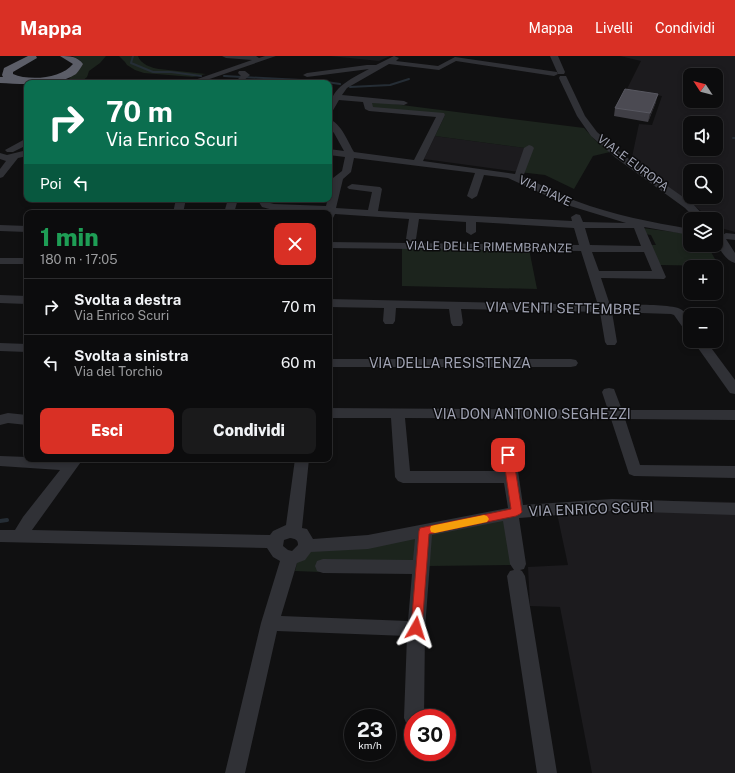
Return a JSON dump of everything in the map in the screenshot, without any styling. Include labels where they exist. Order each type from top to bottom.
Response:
[{"type":"highway","points":[[34,80],[47,79],[70,72],[76,68],[78,64],[75,60],[65,56]]},
{"type":"highway","points":[[20,81],[8,76],[8,70],[33,57]]},
{"type":"highway","points":[[0,66],[33,57]]},
{"type":"highway","points":[[0,69],[33,57]]},
{"type":"highway","points":[[0,80],[24,81]]},
{"type":"street","points":[[226,56],[252,57],[261,59]]},
{"type":"street","points":[[199,80],[272,56]]},
{"type":"street","points":[[378,56],[439,68],[455,59],[560,75]]},
{"type":"street","name":"VIALE EUROPA","points":[[554,56],[560,75],[581,116],[594,134],[619,156],[654,180],[695,212]]},
{"type":"street","points":[[332,104],[344,86],[394,59]]},
{"type":"street","points":[[307,75],[367,67],[377,68]]},
{"type":"street","points":[[336,97],[404,103]]},
{"type":"street","points":[[368,99],[369,109],[441,115],[417,163]]},
{"type":"street","points":[[330,210],[338,178],[346,172],[350,154],[338,132],[332,125]]},
{"type":"street","points":[[518,178],[529,148]]},
{"type":"street","name":"VIA PIAVE","points":[[332,152],[481,171],[518,178],[572,204],[637,224],[683,231]]},
{"type":"street","points":[[0,175],[13,153]]},
{"type":"street","points":[[472,196],[481,171]]},
{"type":"street","points":[[352,187],[376,188],[372,213]]},
{"type":"street","points":[[264,202],[266,205],[273,207],[307,210]]},
{"type":"street","points":[[572,204],[605,309],[611,342]]},
{"type":"street","points":[[332,212],[415,215],[579,225],[637,224],[659,276],[594,274]]},
{"type":"street","points":[[411,239],[415,215]]},
{"type":"street","points":[[471,219],[471,232]]},
{"type":"street","points":[[0,228],[24,229]]},
{"type":"street","points":[[723,237],[724,247],[735,260]]},
{"type":"street","name":"VIALE DELLE RIMEMBRANZE","points":[[332,245],[648,250]]},
{"type":"street","points":[[0,261],[24,261]]},
{"type":"street","points":[[0,299],[24,300]]},
{"type":"street","name":"VIA VENTI SETTEMBRE","points":[[332,303],[672,310],[678,312],[683,319]]},
{"type":"street","points":[[389,321],[390,305]]},
{"type":"street","points":[[455,306],[457,323]]},
{"type":"street","points":[[0,347],[24,348]]},
{"type":"street","points":[[704,348],[735,390]]},
{"type":"street","name":"VIA DELLA RESISTENZA","points":[[332,363],[570,363]]},
{"type":"street","points":[[609,392],[634,470],[735,472]]},
{"type":"street","name":"VIA DON ANTONIO SEGHEZZI","points":[[332,413],[735,414]]},
{"type":"street","points":[[398,413],[403,477],[511,477]]},
{"type":"street","points":[[0,420],[8,418],[24,420]]},
{"type":"street","points":[[507,444],[511,477],[517,570],[547,773]]},
{"type":"street","points":[[0,461],[24,461]]},
{"type":"street","points":[[20,536],[29,521],[74,462]]},
{"type":"street","points":[[294,531],[298,478],[301,462]]},
{"type":"street","name":"VIA ENRICO SCURI","points":[[306,546],[368,542],[513,512],[612,505],[735,509]]},
{"type":"street","points":[[294,531],[301,534],[305,538],[306,546],[301,553],[290,557],[282,556],[276,551],[274,542],[276,538],[283,533],[294,531]]},
{"type":"street","points":[[414,709],[416,628],[424,531]]},
{"type":"street","points":[[0,536],[274,542]]},
{"type":"street","points":[[235,773],[270,623],[290,557]]},
{"type":"street","points":[[323,566],[422,567]]},
{"type":"street","points":[[270,623],[416,628]]},
{"type":"shaded area","points":[[72,56],[106,56],[100,63],[89,71],[87,77],[83,80],[68,80],[81,61]]},
{"type":"shaded area","points":[[119,56],[138,56],[141,61],[150,67],[206,74],[193,77],[144,73],[127,65]]},
{"type":"shaded area","points":[[330,56],[390,56],[379,61]]},
{"type":"shaded area","points":[[620,56],[735,56],[735,232],[723,229],[723,212],[702,212],[692,204],[723,204],[723,164],[683,164],[683,198],[633,164],[632,157],[639,124],[652,125],[662,96],[626,91],[641,61]]},
{"type":"shaded area","points":[[370,101],[584,128],[595,140],[610,152],[593,156],[574,189],[545,175],[519,172],[525,148],[435,136],[445,115],[372,108]]},
{"type":"shaded area","points":[[435,136],[526,148],[519,172],[424,159]]},
{"type":"shaded area","points":[[642,228],[683,233],[683,252],[711,252],[716,260],[683,260],[683,265],[660,265],[651,245],[656,245],[651,235],[645,234]]},
{"type":"shaded area","points":[[402,247],[529,249],[537,289],[402,286]]},
{"type":"shaded area","points":[[616,500],[735,502],[735,773],[592,773],[560,607],[530,606],[528,567],[568,565],[555,504]]},
{"type":"shaded area","points":[[508,518],[515,565],[428,566],[320,572],[295,571],[298,559],[308,552]]},
{"type":"building","points":[[625,89],[658,94],[650,113],[615,108]]},
{"type":"waterway","points":[[133,56],[131,63],[153,72],[171,72],[201,76]]},
{"type":"waterway","points":[[224,76],[301,80]]},
{"type":"waterway","points":[[350,87],[390,85],[409,79]]},
{"type":"waterway","points":[[332,83],[340,84]]},
{"type":"waterway","points":[[0,521],[7,520]]},
{"type":"slow traffic","points":[[435,529],[484,519]]},
{"type":"route","points":[[416,628],[424,531],[516,512],[508,455]]}]
